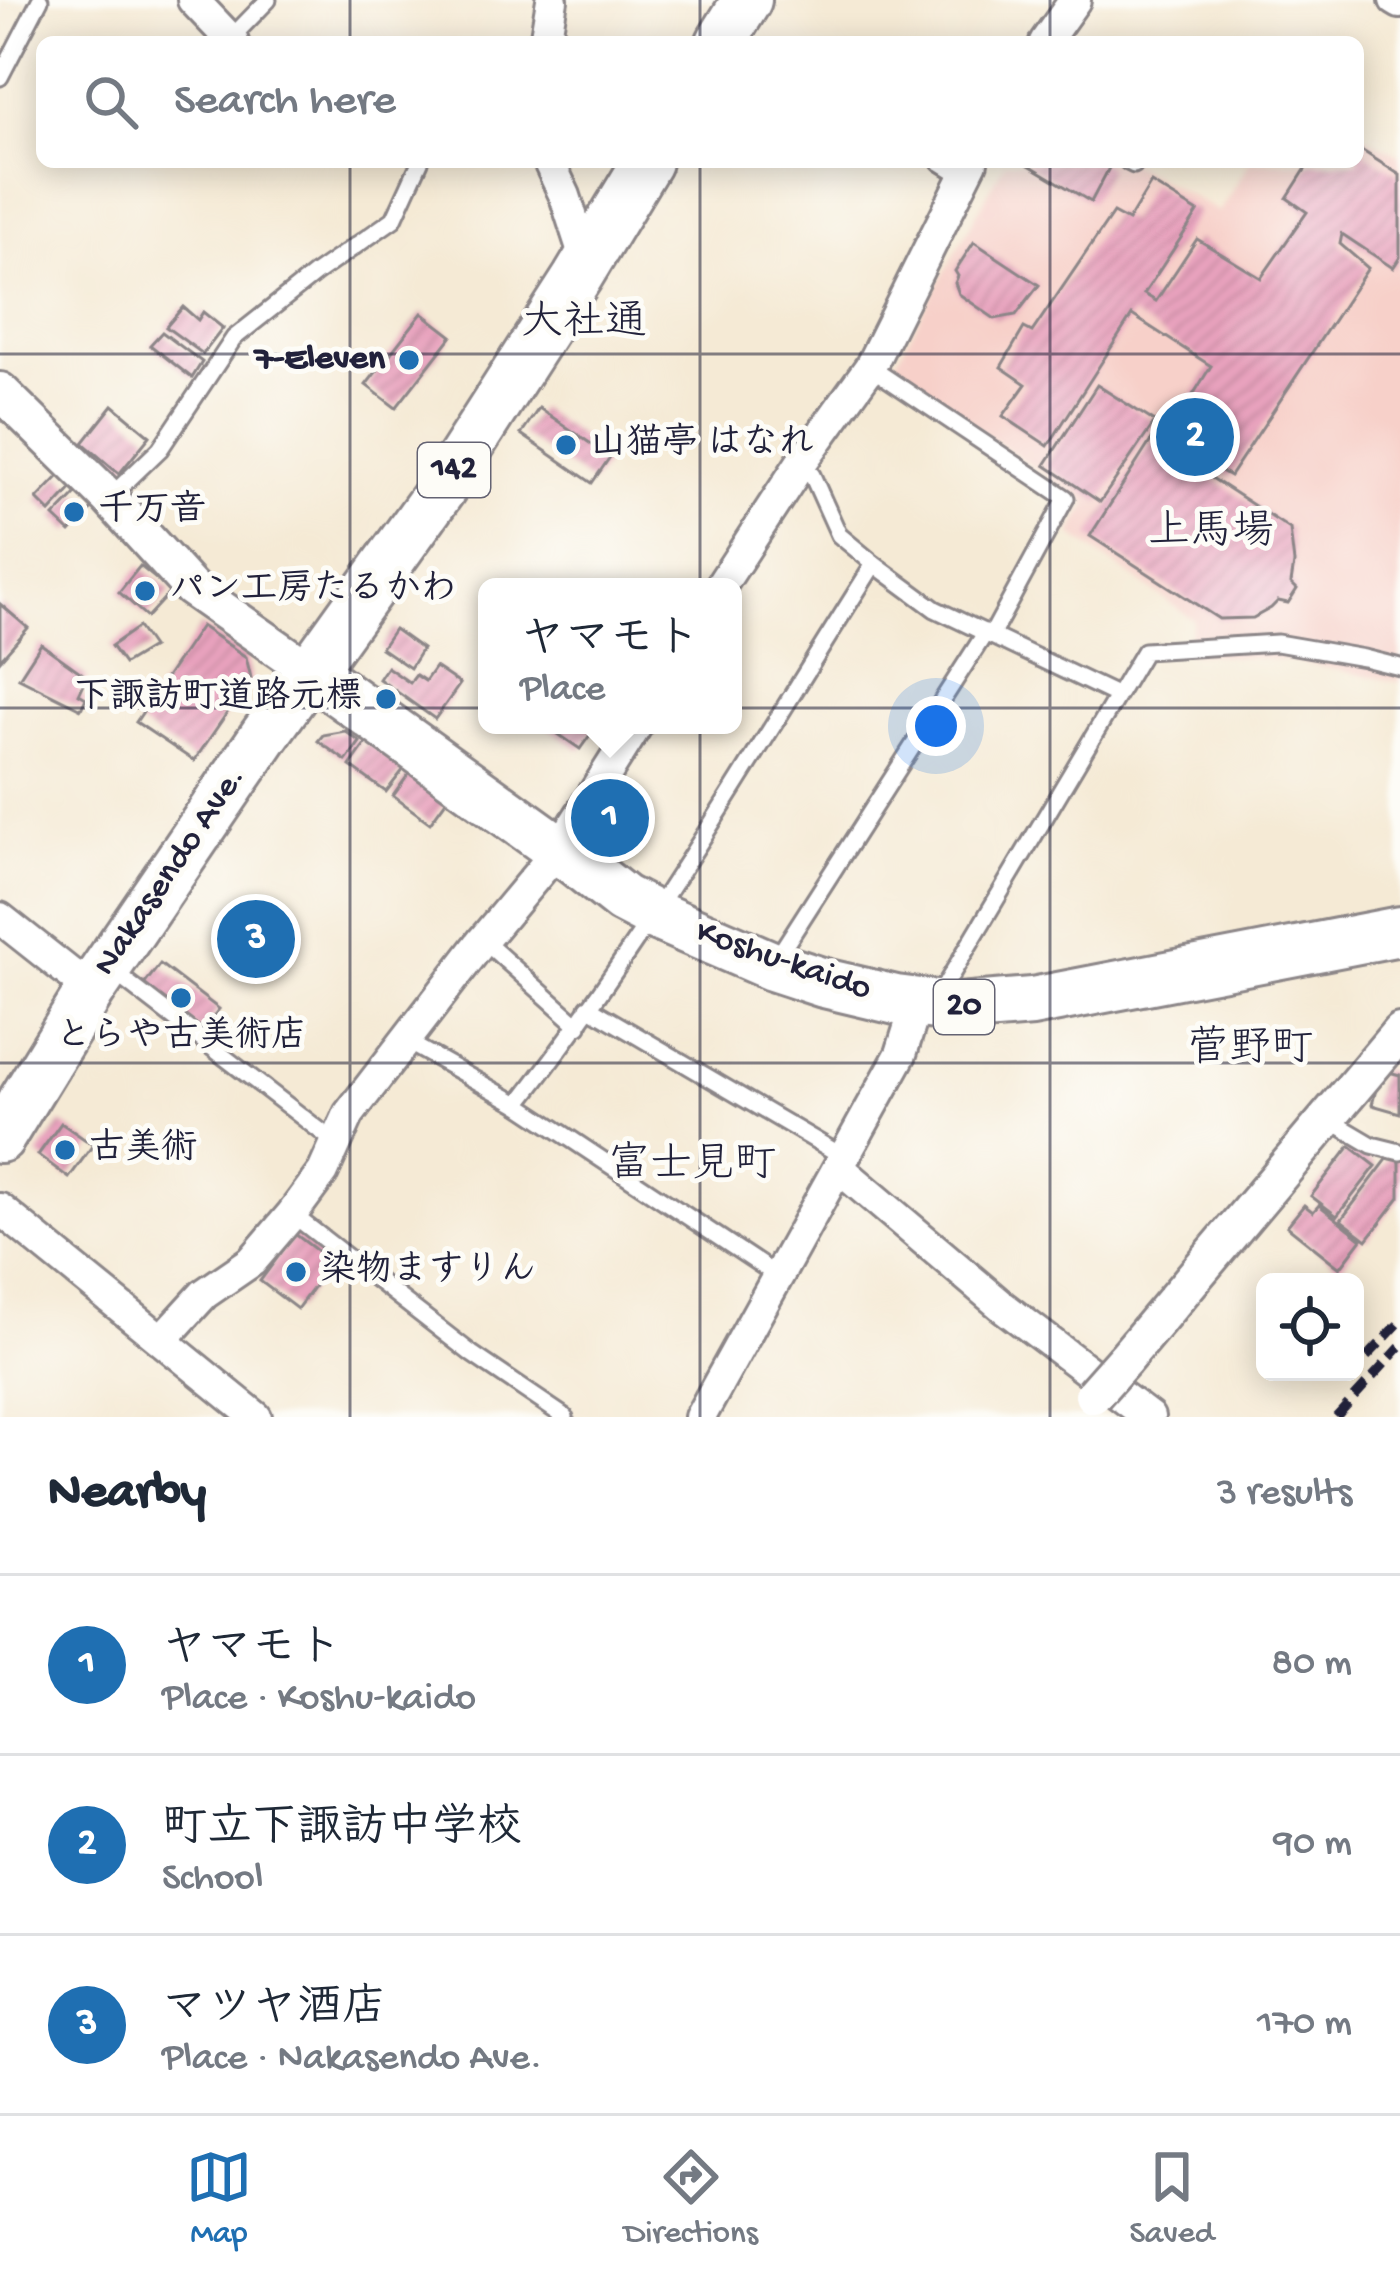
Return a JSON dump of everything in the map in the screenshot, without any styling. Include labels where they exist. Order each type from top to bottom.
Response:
[{"type":"highway","name":"142","points":[[310,671],[442,488],[643,168]]},
{"type":"highway","name":"Koshu-kaido","points":[[310,671],[623,899],[772,966],[824,983],[959,1008],[1032,1003],[1400,931]]},
{"type":"highway","name":"Nakasendo Ave.","points":[[0,1138],[99,978],[310,671]]},
{"type":"street","points":[[193,0],[226,36]]},
{"type":"street","points":[[546,36],[552,0]]},
{"type":"street","points":[[1049,36],[1075,0]]},
{"type":"street","points":[[552,168],[586,261]]},
{"type":"street","points":[[726,578],[870,367],[959,168]]},
{"type":"street","points":[[0,392],[109,498],[191,588],[310,671]]},
{"type":"street","points":[[162,1340],[204,1294],[252,1261],[292,1214],[322,1172],[349,1114],[558,850],[631,734]]},
{"type":"street","points":[[0,918],[99,978]]},
{"type":"street","points":[[700,1417],[927,1004]]},
{"type":"street","points":[[1084,1406],[1400,1032]]},
{"type":"street","points":[[842,1163],[1002,1306],[1149,1417]]},
{"type":"street","points":[[0,1209],[256,1417]]},
{"type":"lane","points":[[0,77],[40,0]]},
{"type":"lane","points":[[236,36],[268,0]]},
{"type":"lane","points":[[109,498],[160,449],[234,338],[394,219],[417,168]]},
{"type":"lane","points":[[772,966],[988,634],[1066,498],[870,367]]},
{"type":"lane","points":[[801,463],[812,475],[839,535],[874,565],[935,609],[1117,695]]},
{"type":"lane","points":[[518,1104],[579,1026],[874,565]]},
{"type":"lane","points":[[927,1004],[944,987],[1144,651],[1276,643],[1400,667]]},
{"type":"lane","points":[[483,940],[579,1026]]},
{"type":"lane","points":[[99,978],[336,1143]]},
{"type":"lane","points":[[588,1007],[842,1163]]},
{"type":"lane","points":[[404,1040],[518,1104],[779,1276]]},
{"type":"lane","points":[[1328,1120],[1372,1145],[1400,1152]]},
{"type":"lane","points":[[292,1214],[472,1354],[565,1417]]},
{"type":"shaded area","points":[[1364,136],[1400,155],[1400,682],[1291,661],[1185,652],[1194,620],[1071,534],[1088,504],[891,370],[1002,168],[1139,168],[1219,212],[1246,168],[1364,168]]},
{"type":"building","points":[[1364,152],[1400,175],[1400,257],[1393,268],[1342,234],[1340,244],[1368,268],[1230,476],[1192,454],[1218,415],[1193,395],[1211,366],[1132,315],[1048,446],[1003,416],[1026,384],[1001,367],[1024,328],[1032,332],[1113,213],[1128,221],[1151,183],[1198,212],[1144,294],[1156,301],[1197,239],[1261,278],[1307,212],[1287,198],[1306,168],[1364,168]]},
{"type":"building","points":[[1034,168],[1109,168],[1091,202]]},
{"type":"building","points":[[974,242],[1039,285],[1016,315],[995,319],[959,294],[955,271]]},
{"type":"building","points":[[183,307],[198,320],[203,312],[223,328],[203,354],[166,327]]},
{"type":"building","name":"7-Eleven","points":[[422,313],[452,336],[396,408],[366,385]]},
{"type":"building","points":[[162,332],[202,362],[192,378],[150,345]]},
{"type":"building","points":[[1097,385],[1155,422],[1100,502],[1045,465]]},
{"type":"building","points":[[113,405],[150,436],[119,474],[83,443]]},
{"type":"building","name":"山猫亭 はなれ","points":[[539,408],[610,457],[592,483],[521,434]]},
{"type":"building","points":[[1152,439],[1290,529],[1291,583],[1297,589],[1288,603],[1278,601],[1253,618],[1219,619],[1090,536]]},
{"type":"building","points":[[60,475],[73,487],[50,512],[37,499]]},
{"type":"building","name":"千万音","points":[[78,492],[93,508],[70,532],[54,517]]},
{"type":"building","name":"パン工房たるかわ","points":[[140,566],[171,591],[147,617],[119,592]]},
{"type":"building","points":[[0,604],[28,628],[0,660]]},
{"type":"building","points":[[201,626],[246,657],[251,678],[194,761],[136,722]]},
{"type":"building","points":[[138,627],[152,647],[124,664],[111,646]]},
{"type":"building","points":[[394,629],[422,649],[410,668],[381,648]]},
{"type":"building","points":[[41,644],[87,677],[79,694],[86,698],[81,709],[19,678]]},
{"type":"building","points":[[387,667],[410,683],[416,675],[425,681],[435,667],[460,684],[435,719],[379,679]]},
{"type":"building","points":[[345,731],[360,742],[346,761],[318,741],[323,735]]},
{"type":"building","points":[[558,734],[591,734],[580,749]]},
{"type":"building","points":[[367,742],[404,769],[386,792],[350,766]]},
{"type":"building","points":[[411,771],[448,798],[430,823],[393,796]]},
{"type":"building","points":[[613,798],[628,809],[608,838],[592,826]]},
{"type":"building","points":[[247,913],[283,940],[264,965],[228,938]]},
{"type":"building","name":"とらや古美術店","points":[[160,964],[219,1009],[201,1032],[143,986]]},
{"type":"building","points":[[1381,1070],[1400,1075],[1400,1113],[1372,1105]]},
{"type":"building","name":"古美術","points":[[61,1123],[93,1145],[69,1178],[38,1155]]},
{"type":"building","points":[[1350,1146],[1376,1166],[1337,1216],[1311,1196]]},
{"type":"building","points":[[1391,1154],[1400,1161],[1400,1197],[1367,1240],[1341,1220]]},
{"type":"building","points":[[1304,1205],[1313,1212],[1319,1205],[1362,1239],[1340,1268],[1287,1226]]},
{"type":"building","name":"染物ますりん","points":[[295,1234],[332,1262],[297,1309],[260,1281]]},
{"type":"railway","points":[[1367,1357],[1400,1322]]},
{"type":"railway","points":[[1336,1417],[1400,1347]]},
{"type":"place","name":"7-Eleven","points":[[409,360]]},
{"type":"place","name":"町立下諏訪中学校","points":[[1195,437]]},
{"type":"place","name":"山猫亭 はなれ","points":[[566,445]]},
{"type":"place","name":"千万音","points":[[74,512]]},
{"type":"place","name":"パン工房たるかわ","points":[[145,591]]},
{"type":"place","name":"下諏訪町道路元標","points":[[386,699]]},
{"type":"place","name":"ヤマモト","points":[[610,818]]},
{"type":"place","name":"マツヤ酒店","points":[[256,939]]},
{"type":"place","name":"とらや古美術店","points":[[181,998]]},
{"type":"place","name":"古美術","points":[[65,1150]]},
{"type":"place","name":"染物ますりん","points":[[296,1272]]},
{"type":"district","name":"大社通","points":[[584,325]]},
{"type":"district","name":"上馬場","points":[[1211,534]]},
{"type":"district","name":"菅野町","points":[[1250,1051]]},
{"type":"district","name":"富士見町","points":[[692,1167]]}]
